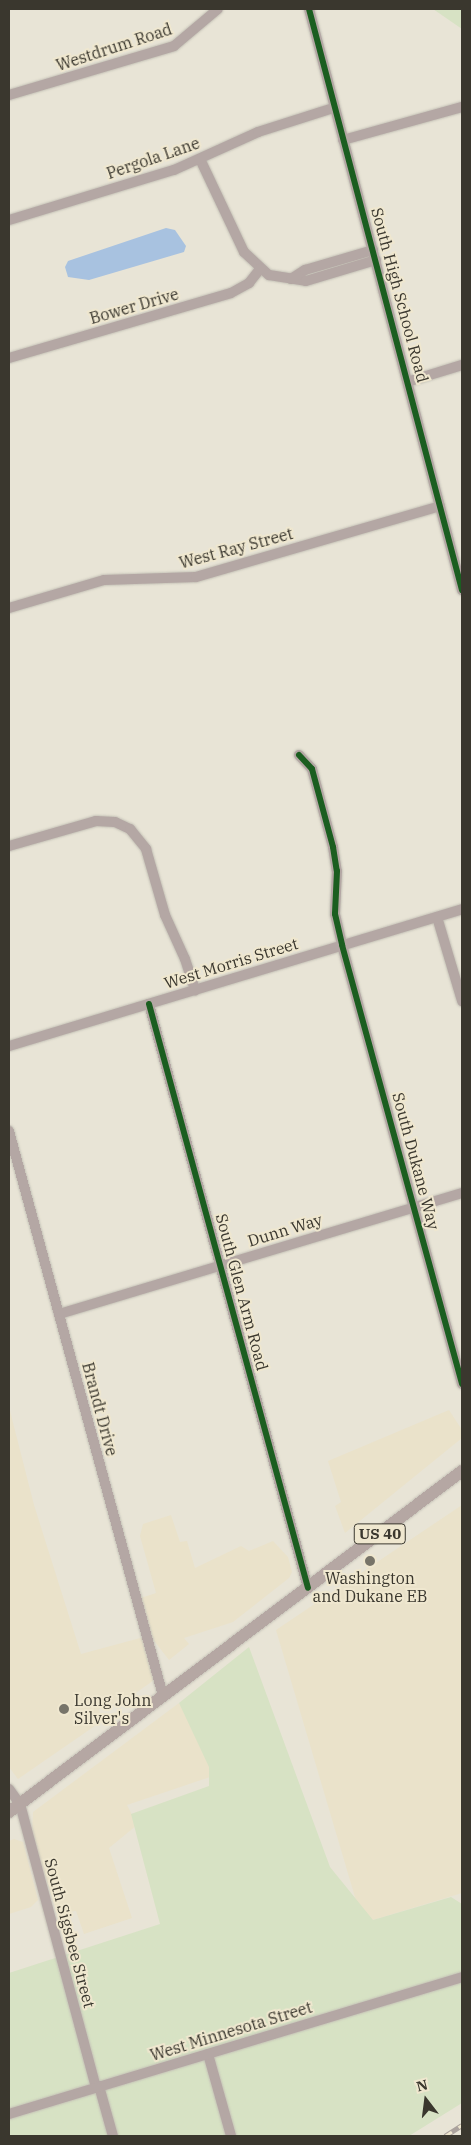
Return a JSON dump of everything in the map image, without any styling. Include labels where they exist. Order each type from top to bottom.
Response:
[{"type":"main road","name":"US 40","points":[[9,1812],[462,1471]]},
{"type":"street","name":"Westdrum Road","points":[[9,95],[174,46],[218,9]]},
{"type":"street","name":"South High School Road","points":[[309,9],[333,108],[410,381],[462,590]]},
{"type":"street","points":[[343,140],[462,107]]},
{"type":"street","name":"Pergola Lane","points":[[9,220],[174,170],[258,132],[333,108]]},
{"type":"street","points":[[200,159],[243,250],[260,269],[269,275],[306,281],[374,255]]},
{"type":"street","name":"Bower Drive","points":[[9,358],[231,294],[249,283],[260,269]]},
{"type":"street","points":[[410,381],[462,365]]},
{"type":"street","name":"West Ray Street","points":[[9,608],[104,580],[196,578],[440,506]]},
{"type":"street","name":"South Dukane Way","points":[[299,755],[312,769],[334,851],[335,914],[342,945],[462,1384]]},
{"type":"street","points":[[9,846],[96,821],[118,823],[130,829],[144,844],[158,893],[195,990]]},
{"type":"street","name":"West Morris Street","points":[[9,1046],[462,910]]},
{"type":"street","points":[[437,917],[462,1001]]},
{"type":"street","name":"South Glen Arm Road","points":[[149,1004],[308,1588]]},
{"type":"street","name":"Brandt Drive","points":[[9,1130],[163,1696]]},
{"type":"street","name":"Dunn Way","points":[[59,1314],[462,1192]]},
{"type":"street","name":"South Sigsbee Street","points":[[9,1789],[20,1804],[97,2087],[113,2136]]},
{"type":"street","name":"West Minnesota Street","points":[[9,2114],[462,1977]]},
{"type":"street","points":[[208,2054],[231,2136]]},
{"type":"shaded area","points":[[9,1407],[34,1505],[81,1654],[144,1637],[154,1680],[126,1700],[99,1709],[102,1721],[18,1779],[9,1767]]},
{"type":"shaded area","points":[[449,1410],[462,1430],[462,1438],[345,1533],[335,1506],[341,1502],[328,1461]]},
{"type":"shaded area","points":[[462,1505],[462,1893],[373,1920],[360,1914],[276,1630]]},
{"type":"shaded area","points":[[171,1515],[180,1542],[187,1541],[195,1568],[241,1546],[249,1551],[273,1541],[288,1557],[292,1572],[289,1578],[233,1622],[184,1638],[189,1644],[169,1660],[148,1633],[138,1599],[156,1593],[140,1536],[143,1524]]},
{"type":"shaded area","points":[[179,1703],[214,1767],[210,1777],[127,1805],[137,1825],[109,1848],[132,1918],[84,1934],[76,1911],[61,1913],[56,1910],[32,1835],[33,1812]]},
{"type":"shaded area","points":[[14,1839],[23,1842],[38,1900],[31,1907],[9,1914],[9,1841]]},
{"type":"green space","points":[[433,9],[462,9],[462,29]]},
{"type":"green space","points":[[249,1647],[330,1867],[373,1920],[451,1897],[462,1904],[462,2103],[409,2136],[9,2136],[9,1973],[160,1924],[131,1814],[209,1786],[209,1767],[179,1703]]},
{"type":"water","points":[[166,228],[175,230],[186,246],[184,252],[89,280],[68,277],[65,267],[68,261]]},
{"type":"railway","points":[[445,2136],[462,2125]]},
{"type":"cycle path","points":[[309,9],[462,590]]},
{"type":"cycle path","points":[[299,755],[312,769],[333,847],[337,871],[335,914],[342,945],[462,1384]]},
{"type":"cycle path","points":[[149,1004],[308,1588]]},
{"type":"place","name":"Washington and Dukane EB","points":[[370,1561]]},
{"type":"place","name":"Long John Silver's","points":[[64,1709]]}]
